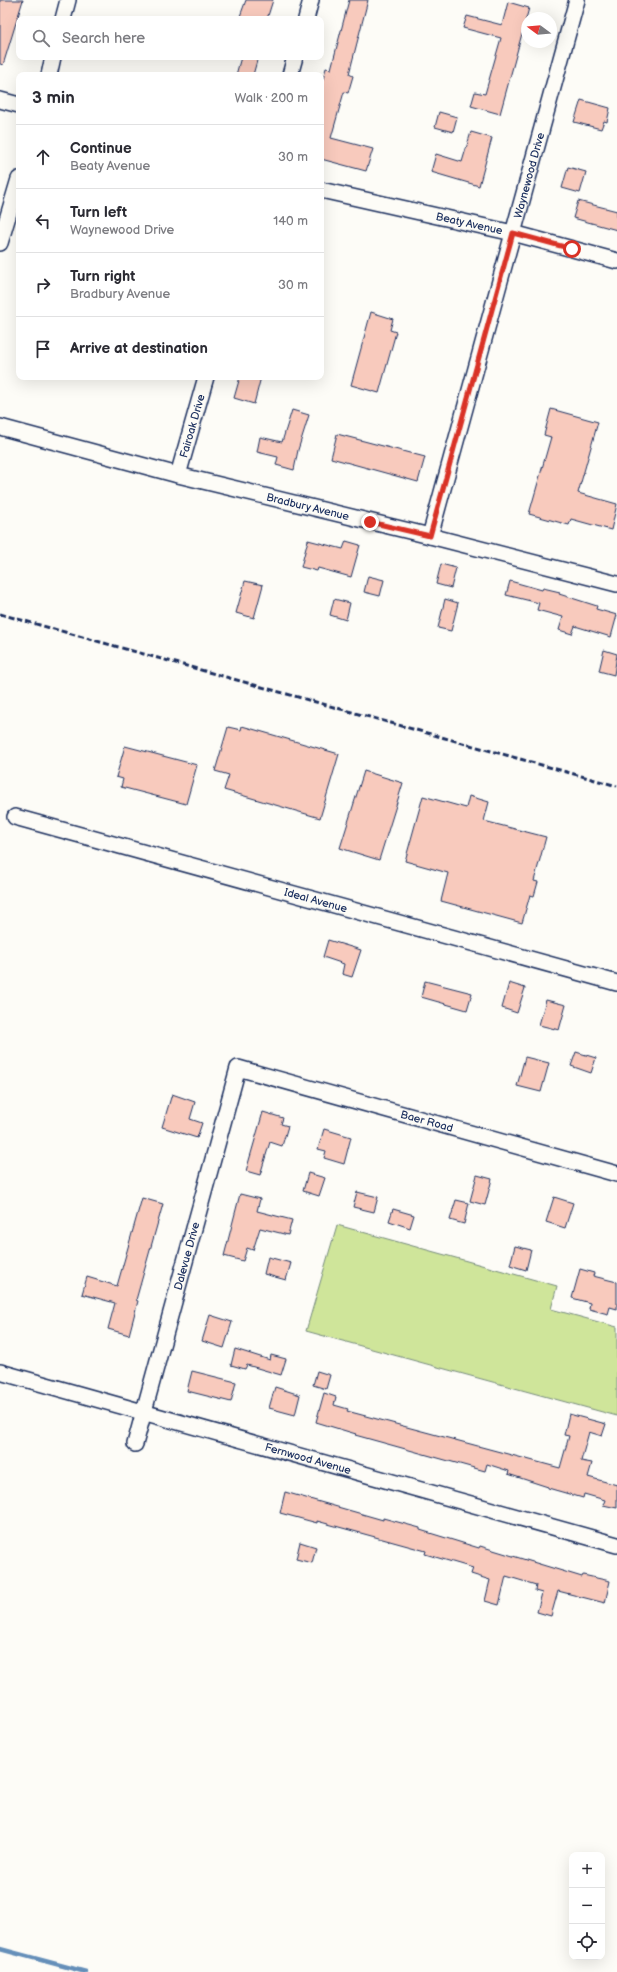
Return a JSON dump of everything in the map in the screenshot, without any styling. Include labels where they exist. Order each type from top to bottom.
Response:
[{"type":"street","points":[[64,16],[68,0]]},
{"type":"street","points":[[307,16],[311,0]]},
{"type":"street","name":"Waynewood Drive","points":[[430,536],[577,0]]},
{"type":"street","points":[[50,72],[52,60]]},
{"type":"street","points":[[291,72],[294,60]]},
{"type":"street","points":[[0,100],[16,104]]},
{"type":"street","points":[[0,243],[16,189]]},
{"type":"street","name":"Beaty Avenue","points":[[324,191],[513,233],[617,261]]},
{"type":"street","name":"Fairoak Drive","points":[[178,475],[205,380]]},
{"type":"street","name":"Bradbury Avenue","points":[[0,427],[178,475],[430,536],[617,584]]},
{"type":"street","name":"Ideal Avenue","points":[[15,817],[617,983]]},
{"type":"street","name":"Baer Road","points":[[238,1068],[617,1174]]},
{"type":"street","name":"Dalevue Drive","points":[[135,1444],[238,1068]]},
{"type":"street","name":"Fernwood Avenue","points":[[0,1372],[617,1545]]},
{"type":"green space","points":[[337,1225],[557,1286],[551,1309],[617,1327],[617,1416],[306,1331]]},
{"type":"building","points":[[0,0],[23,0],[18,16],[16,16],[16,23],[3,65],[0,64]]},
{"type":"building","points":[[246,0],[273,0],[268,16],[240,16]]},
{"type":"building","points":[[349,0],[368,0],[349,74],[353,76],[348,93],[344,92],[331,138],[373,149],[366,171],[324,160],[324,76],[326,68],[331,69]]},
{"type":"building","points":[[508,2],[529,8],[528,12],[521,12],[521,37],[500,114],[471,106],[475,92],[485,94],[501,38],[463,28],[467,16],[502,25]]},
{"type":"building","points":[[240,60],[257,60],[254,72],[237,72]]},
{"type":"building","points":[[581,100],[610,108],[607,122],[604,121],[601,129],[574,122]]},
{"type":"building","points":[[439,112],[457,117],[453,132],[435,127]]},
{"type":"building","points":[[471,132],[492,138],[479,186],[431,172],[436,154],[462,162]]},
{"type":"building","points":[[568,167],[586,172],[580,193],[562,188]]},
{"type":"building","points":[[578,201],[617,211],[617,230],[573,218]]},
{"type":"building","points":[[371,312],[393,319],[390,330],[396,332],[379,393],[351,385]]},
{"type":"building","points":[[239,380],[260,380],[254,404],[234,398]]},
{"type":"building","points":[[551,409],[598,422],[578,493],[617,504],[611,530],[571,519],[569,525],[529,514],[551,437],[544,435]]},
{"type":"building","points":[[292,410],[309,415],[298,450],[294,470],[276,465],[278,457],[257,452],[260,437],[282,442]]},
{"type":"building","points":[[337,434],[425,457],[418,482],[331,458]]},
{"type":"building","points":[[308,540],[343,549],[346,541],[360,545],[351,577],[318,568],[317,571],[301,567]]},
{"type":"building","points":[[441,564],[456,568],[451,588],[436,584]]},
{"type":"building","points":[[368,576],[384,580],[380,596],[364,592]]},
{"type":"building","points":[[245,581],[263,585],[254,618],[236,613]]},
{"type":"building","points":[[510,581],[542,590],[543,588],[560,592],[559,594],[597,606],[596,609],[617,615],[611,637],[575,626],[572,634],[559,630],[563,617],[537,610],[539,603],[506,595]]},
{"type":"building","points":[[334,599],[350,603],[346,620],[330,615]]},
{"type":"building","points":[[445,599],[458,603],[451,631],[438,628]]},
{"type":"building","points":[[604,650],[617,654],[614,675],[599,671]]},
{"type":"building","points":[[242,726],[339,754],[320,818],[224,790],[229,775],[215,771],[228,727],[241,730]]},
{"type":"building","points":[[125,746],[197,765],[186,804],[121,787],[123,779],[116,777]]},
{"type":"building","points":[[364,771],[403,783],[379,860],[340,848]]},
{"type":"building","points":[[423,796],[466,808],[469,796],[489,802],[484,821],[546,837],[534,881],[538,882],[534,896],[530,895],[522,923],[441,901],[448,873],[405,861]]},
{"type":"building","points":[[328,940],[361,950],[352,977],[342,974],[344,964],[323,957]]},
{"type":"building","points":[[425,981],[472,993],[467,1010],[421,997]]},
{"type":"building","points":[[509,983],[525,988],[517,1013],[502,1008]]},
{"type":"building","points":[[546,1000],[566,1005],[559,1030],[539,1025]]},
{"type":"building","points":[[576,1052],[596,1058],[591,1073],[571,1066]]},
{"type":"building","points":[[525,1057],[549,1063],[541,1092],[517,1086]]},
{"type":"building","points":[[172,1094],[195,1102],[190,1119],[202,1123],[197,1138],[162,1127]]},
{"type":"building","points":[[263,1112],[283,1118],[281,1124],[288,1126],[282,1146],[270,1142],[260,1175],[246,1171]]},
{"type":"building","points":[[324,1129],[351,1137],[344,1164],[324,1158],[326,1151],[318,1149]]},
{"type":"building","points":[[308,1173],[325,1178],[319,1196],[303,1191]]},
{"type":"building","points":[[477,1175],[492,1179],[485,1205],[470,1201]]},
{"type":"building","points":[[357,1192],[378,1197],[374,1212],[353,1207]]},
{"type":"building","points":[[240,1194],[260,1199],[257,1211],[292,1220],[288,1235],[260,1228],[253,1250],[247,1248],[243,1261],[224,1256]]},
{"type":"building","points":[[554,1197],[573,1203],[565,1228],[546,1222]]},
{"type":"building","points":[[142,1198],[163,1204],[136,1300],[138,1301],[129,1335],[108,1329],[115,1303],[82,1294],[87,1277],[117,1286]]},
{"type":"building","points":[[456,1200],[469,1203],[464,1224],[450,1220]]},
{"type":"building","points":[[393,1209],[414,1215],[410,1228],[389,1221]]},
{"type":"building","points":[[515,1246],[531,1250],[526,1270],[510,1265]]},
{"type":"building","points":[[268,1257],[291,1263],[286,1280],[264,1274]]},
{"type":"building","points":[[580,1269],[594,1273],[593,1276],[617,1282],[617,1309],[610,1307],[608,1314],[589,1309],[590,1303],[572,1298]]},
{"type":"building","points":[[210,1315],[232,1322],[224,1348],[202,1341]]},
{"type":"building","points":[[235,1349],[270,1360],[271,1355],[286,1359],[281,1375],[247,1365],[245,1369],[231,1365]]},
{"type":"building","points":[[192,1371],[236,1382],[231,1402],[187,1391]]},
{"type":"building","points":[[317,1371],[330,1375],[326,1389],[313,1385]]},
{"type":"building","points":[[275,1387],[300,1395],[295,1415],[269,1408]]},
{"type":"building","points":[[324,1393],[336,1397],[334,1405],[348,1409],[347,1411],[560,1468],[569,1436],[564,1435],[569,1414],[606,1424],[602,1436],[589,1432],[581,1461],[592,1463],[588,1477],[617,1485],[617,1508],[603,1505],[605,1500],[584,1494],[583,1498],[548,1488],[508,1474],[509,1471],[487,1464],[485,1471],[355,1435],[356,1434],[316,1422]]},
{"type":"building","points":[[285,1492],[383,1520],[383,1518],[420,1528],[420,1530],[479,1548],[480,1546],[582,1577],[583,1575],[610,1581],[605,1603],[558,1591],[551,1616],[537,1612],[542,1593],[535,1591],[536,1585],[506,1576],[499,1605],[485,1601],[490,1580],[471,1574],[473,1568],[425,1554],[426,1551],[317,1521],[317,1523],[280,1513]]},
{"type":"building","points":[[300,1542],[316,1547],[312,1563],[296,1559]]},
{"type":"waterway","points":[[0,1949],[86,1972]]},
{"type":"railway","points":[[0,614],[617,786]]},
{"type":"route","points":[[370,522],[430,536],[513,233],[572,249]]}]
